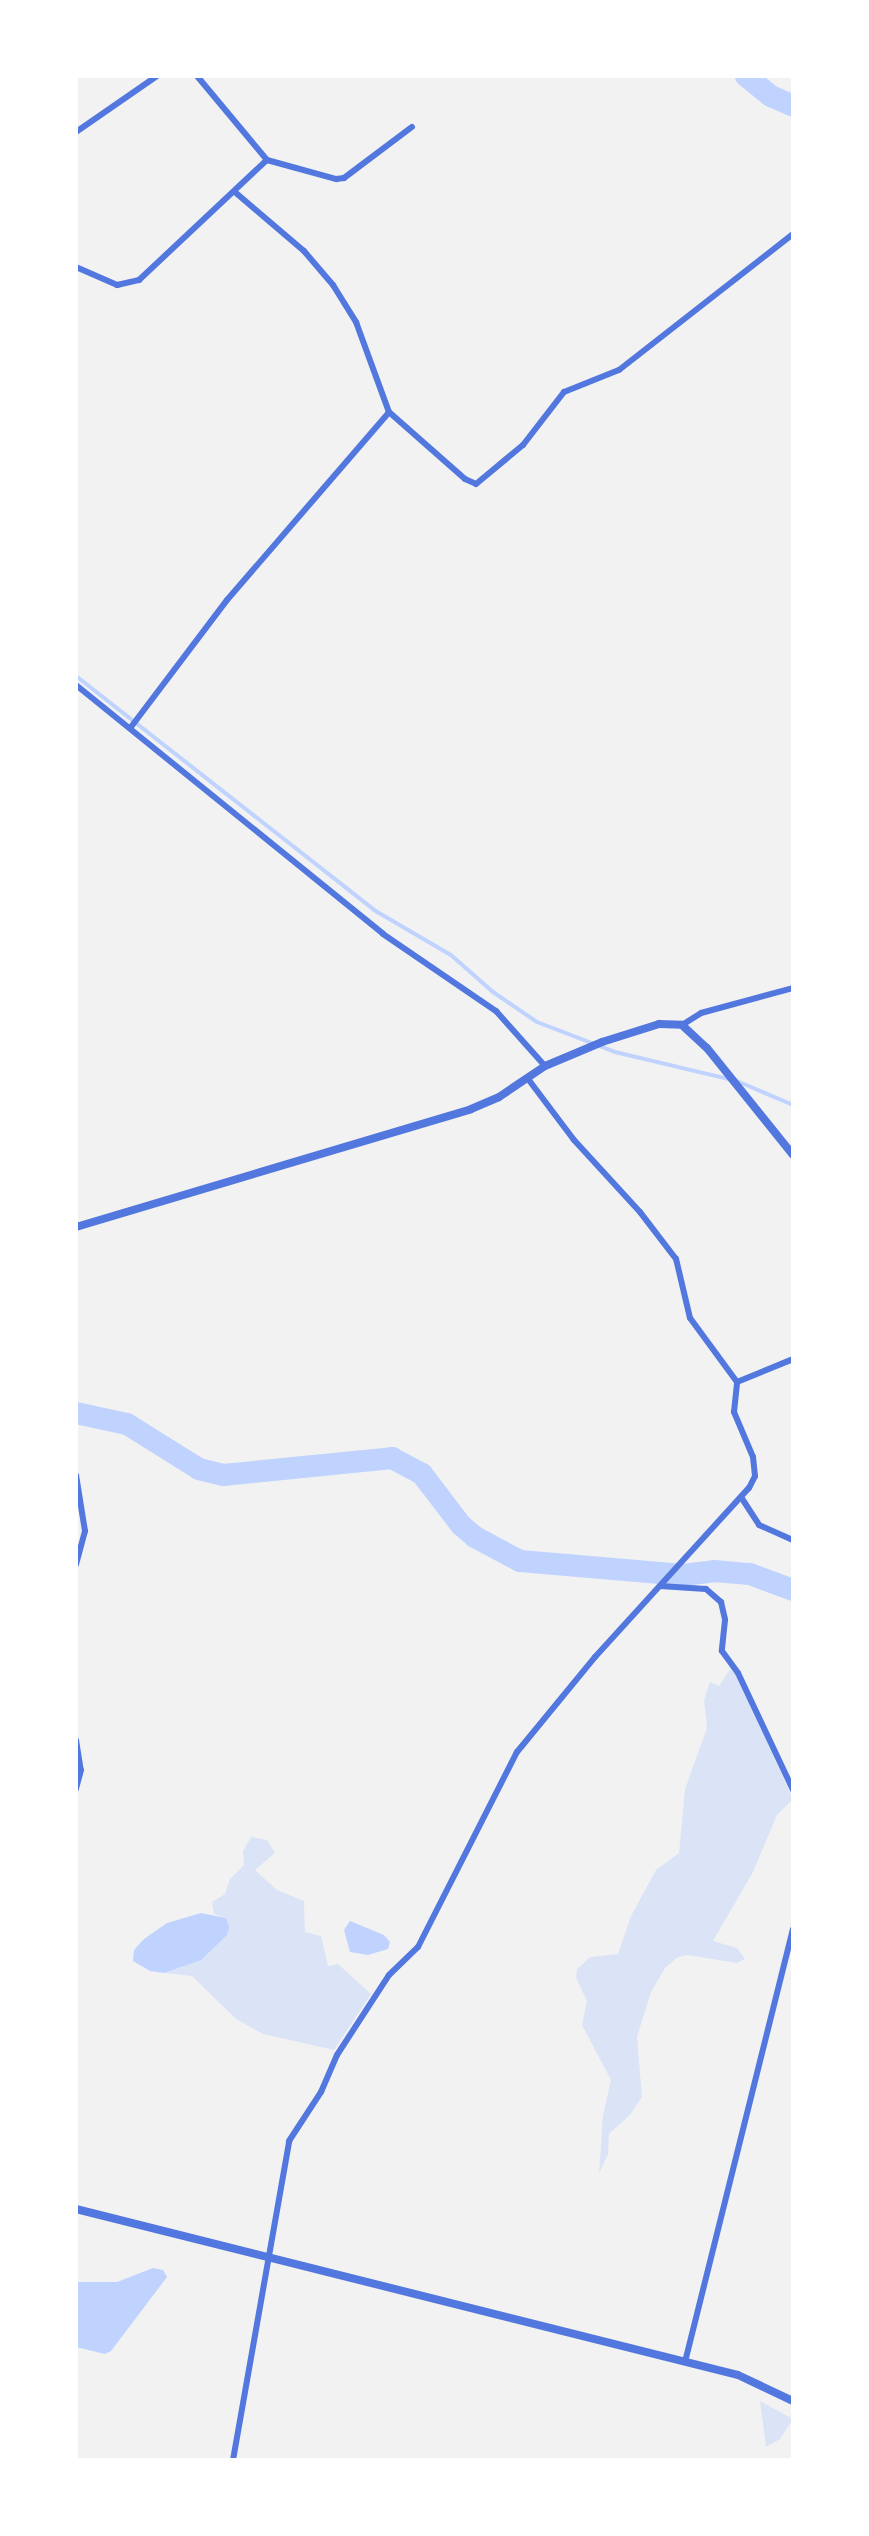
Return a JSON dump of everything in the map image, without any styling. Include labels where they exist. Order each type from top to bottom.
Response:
[{"type":"street","points":[[76,132],[157,76]]},
{"type":"street","points":[[197,76],[267,160],[336,179],[344,178],[412,127]]},
{"type":"street","points":[[76,267],[117,285],[139,280],[236,193],[267,160]]},
{"type":"street","points":[[236,193],[304,251],[333,285],[356,322],[389,412],[465,479],[476,484],[523,445],[564,392],[619,370],[689,320],[793,234]]},
{"type":"street","points":[[131,727],[227,600],[389,412]]},
{"type":"street","points":[[76,685],[383,934],[496,1011],[545,1066]]},
{"type":"street","points":[[76,1227],[458,1114],[499,1097],[545,1066],[602,1042],[644,1027],[682,1025],[701,1013],[793,988]]},
{"type":"street","points":[[682,1025],[720,1064],[793,1155]]},
{"type":"street","points":[[233,2460],[289,2141],[321,2092],[337,2055],[389,1975],[418,1947],[517,1752],[595,1657],[741,1497],[755,1476],[753,1457],[734,1412],[737,1382],[690,1318],[676,1259],[640,1212],[574,1140],[528,1079]]},
{"type":"street","points":[[737,1382],[793,1359]]},
{"type":"street","points":[[76,1475],[85,1531],[76,1565]]},
{"type":"street","points":[[741,1497],[759,1525],[793,1540]]},
{"type":"street","points":[[663,1584],[706,1589],[721,1602],[725,1620],[722,1651],[738,1673],[793,1790]]},
{"type":"street","points":[[76,1740],[81,1770],[76,1789]]},
{"type":"street","points":[[685,2362],[793,1929]]},
{"type":"street","points":[[76,2209],[738,2375],[793,2401]]},
{"type":"shaded area","points":[[730,1669],[736,1674],[793,1799],[777,1815],[753,1872],[713,1941],[737,1948],[745,1959],[737,1963],[687,1955],[678,1957],[665,1968],[651,1992],[637,2037],[642,2097],[630,2115],[609,2134],[608,2154],[599,2174],[603,2115],[611,2080],[582,2025],[587,2001],[576,1978],[577,1969],[590,1957],[618,1954],[631,1916],[656,1870],[679,1853],[685,1789],[707,1728],[704,1700],[710,1682],[719,1686]]},
{"type":"shaded area","points":[[251,1837],[267,1840],[275,1853],[255,1870],[277,1890],[304,1901],[305,1932],[321,1936],[328,1966],[338,1964],[371,1994],[334,2050],[263,2034],[236,2019],[192,1976],[164,1973],[182,1967],[226,1918],[214,1914],[212,1902],[225,1894],[230,1879],[244,1865],[243,1851]]},
{"type":"shaded area","points":[[760,2401],[793,2419],[780,2439],[766,2447]]},
{"type":"water","points":[[201,1913],[226,1918],[229,1927],[227,1935],[201,1960],[164,1973],[150,1971],[133,1961],[134,1950],[144,1939],[167,1923]]},
{"type":"water","points":[[350,1921],[384,1935],[390,1942],[388,1949],[368,1955],[350,1952],[344,1930]]},
{"type":"water","points":[[153,2268],[163,2270],[167,2277],[111,2351],[105,2354],[76,2347],[76,2282],[117,2282]]},
{"type":"waterway","points":[[746,76],[771,96],[793,106]]},
{"type":"waterway","points":[[76,676],[374,910],[451,955],[493,992],[537,1022],[615,1052],[728,1079]]},
{"type":"waterway","points":[[737,1081],[793,1105]]},
{"type":"waterway","points":[[76,1413],[127,1424],[199,1469],[223,1475],[392,1458],[422,1474],[461,1525],[475,1537],[520,1561],[683,1575],[714,1571],[750,1574],[793,1590]]}]
